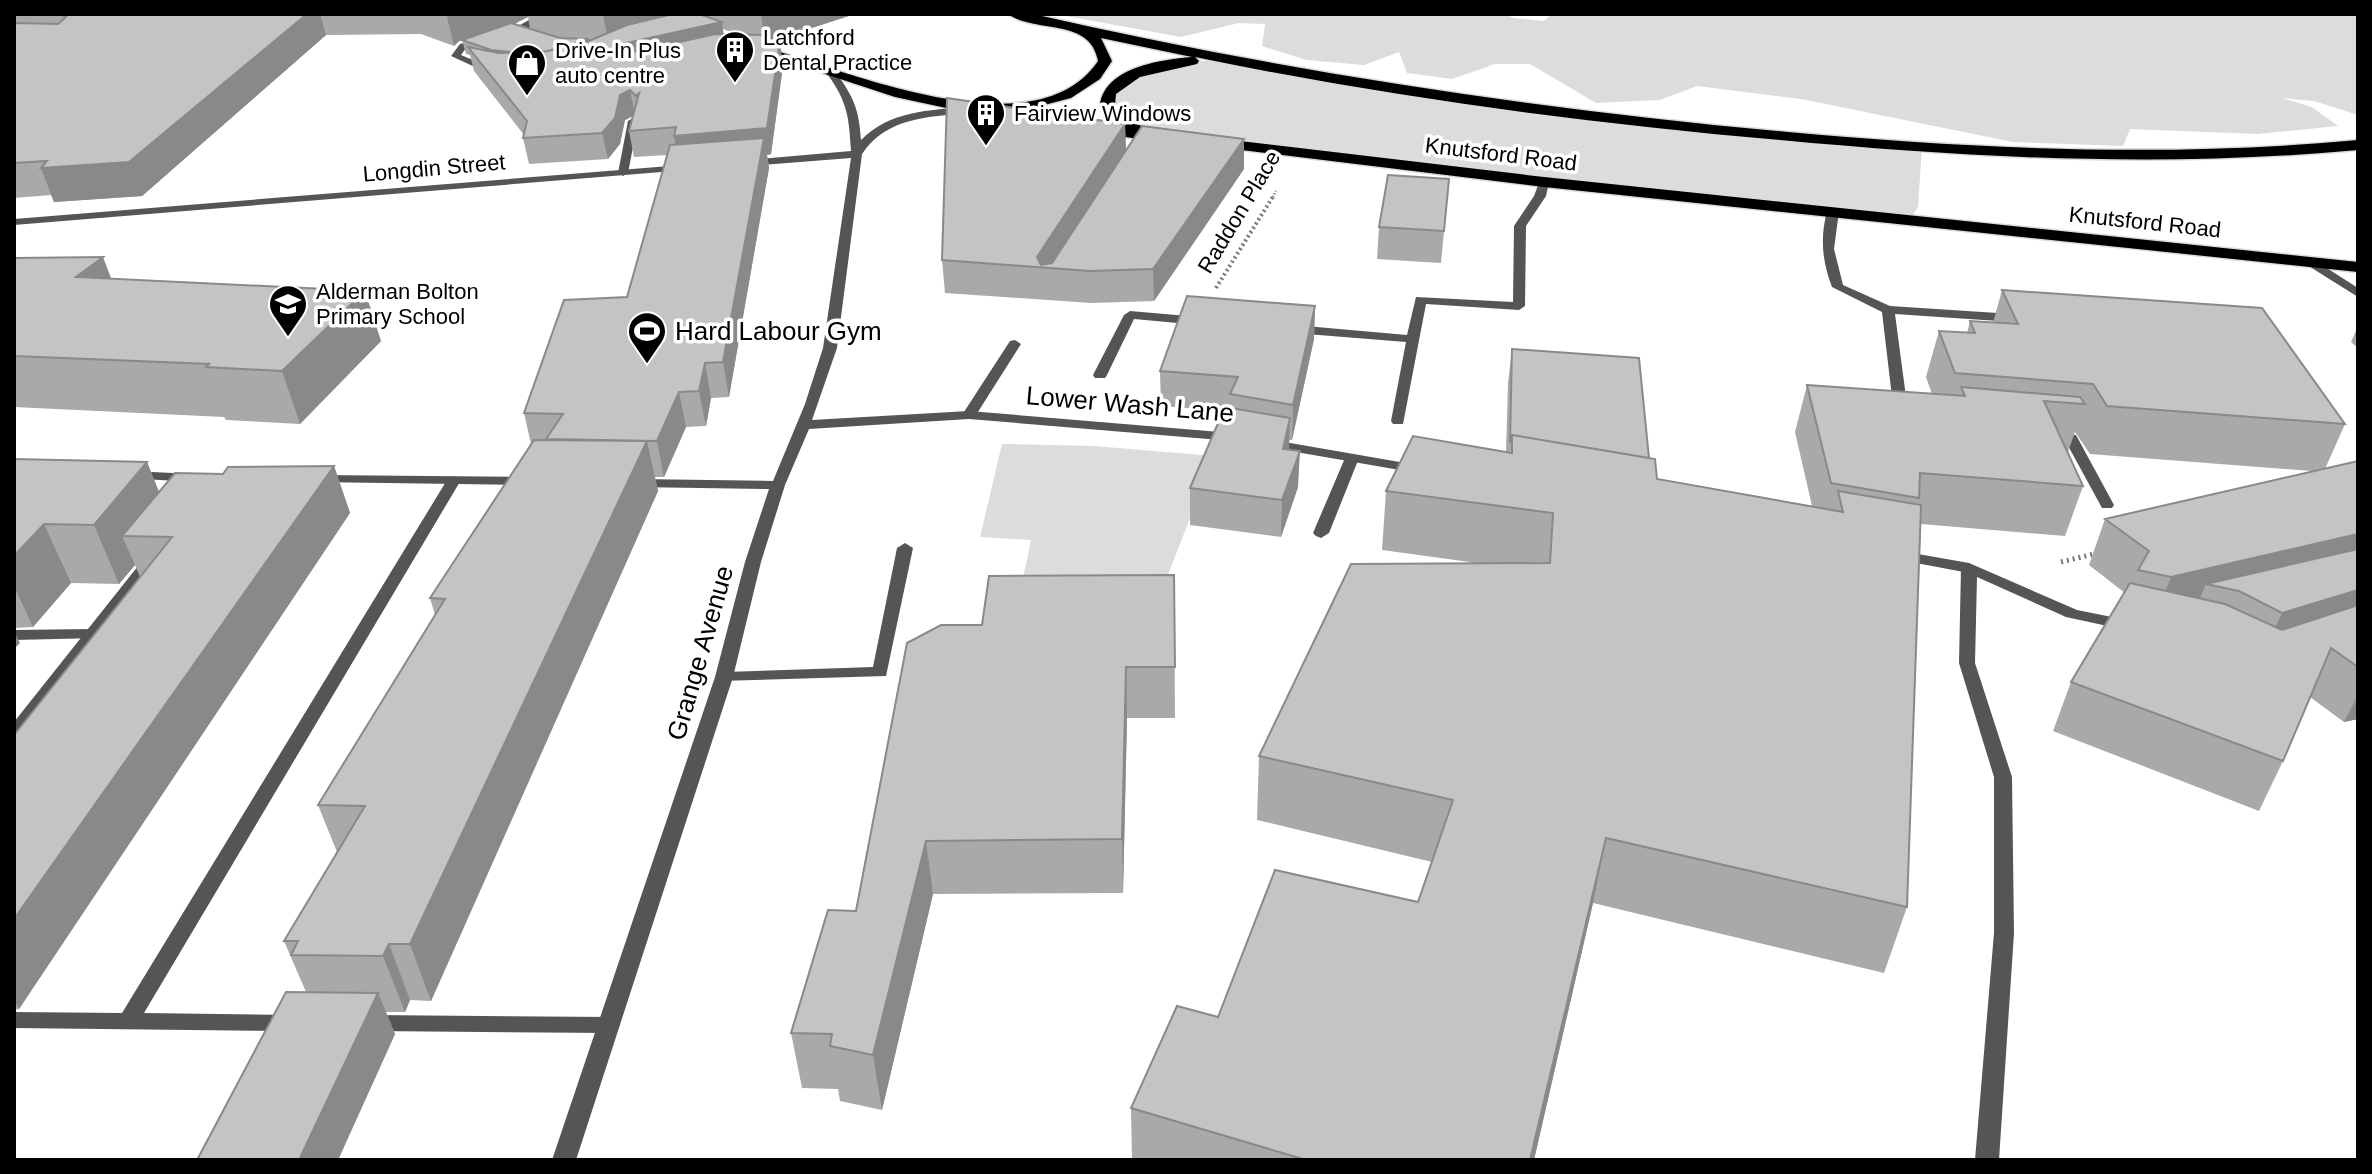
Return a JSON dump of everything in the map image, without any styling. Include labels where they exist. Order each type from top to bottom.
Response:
[{"type":"highway","name":"Knutsford Road","points":[[1015,14],[1230,61],[1388,88],[1558,113],[1769,136],[1922,148],[2194,157],[2358,145]]},
{"type":"highway","points":[[974,110],[1061,96],[1091,82],[1105,61],[1104,50],[1096,39],[1080,30]]},
{"type":"highway","points":[[739,46],[833,75],[974,110],[1032,119]]},
{"type":"highway","points":[[1145,140],[1109,108],[1108,98],[1121,79],[1156,66],[1182,61],[1230,61]]},
{"type":"highway","name":"Knutsford Road","points":[[1075,125],[1145,140],[1187,140],[1544,182],[2358,267]]},
{"type":"street","points":[[505,74],[456,56],[463,46],[514,31],[546,14]]},
{"type":"street","points":[[514,31],[529,36]]},
{"type":"street","name":"Grange Avenue","points":[[564,1160],[724,677],[753,562],[778,485],[822,376],[832,337],[857,154],[854,114],[847,94],[833,75]]},
{"type":"street","points":[[729,165],[857,154],[870,136],[889,123],[926,114],[974,110]]},
{"type":"street","points":[[623,173],[633,121]]},
{"type":"street","name":"Longdin Street","points":[[14,222],[699,167]]},
{"type":"street","points":[[1398,421],[1420,300],[1519,306],[1520,226],[1540,196],[1544,182]]},
{"type":"street","points":[[1833,211],[1826,243],[1827,258],[1838,287],[1888,310],[2013,318]]},
{"type":"street","points":[[2311,262],[2358,293]]},
{"type":"street","points":[[1888,310],[1899,397],[1912,425]]},
{"type":"street","points":[[1100,375],[1130,315],[1208,321]]},
{"type":"street","points":[[1287,328],[1412,339]]},
{"type":"street","points":[[969,415],[1015,344]]},
{"type":"street","name":"Lower Wash Lane","points":[[803,425],[916,415],[969,415],[1251,440],[1429,471]]},
{"type":"street","points":[[2039,436],[2071,438],[2107,505]]},
{"type":"street","points":[[1321,533],[1352,458]]},
{"type":"street","points":[[122,475],[215,478]]},
{"type":"street","points":[[310,479],[548,482]]},
{"type":"street","points":[[127,1023],[454,480]]},
{"type":"street","points":[[626,483],[778,485]]},
{"type":"street","points":[[724,677],[880,672],[905,548]]},
{"type":"street","points":[[14,734],[159,550]]},
{"type":"street","points":[[1892,554],[1969,568],[2072,614],[2139,628]]},
{"type":"street","points":[[1969,568],[1967,663],[2003,777],[2004,933],[1987,1160]]},
{"type":"street","points":[[14,635],[93,634]]},
{"type":"street","points":[[14,1020],[314,1023]]},
{"type":"street","points":[[345,1023],[609,1025]]},
{"type":"path","name":"Raddon Place","points":[[1214,292],[1299,153]]},
{"type":"path","points":[[2048,565],[2110,550]]},
{"type":"shaded area","points":[[1055,14],[1503,14],[1544,21],[1552,14],[2358,14],[2358,115],[2314,101],[2282,98],[2312,107],[2338,126],[2257,134],[2130,129],[2123,146],[2013,142],[1801,99],[1697,86],[1660,100],[1596,103],[1530,64],[1495,64],[1452,79],[1407,73],[1399,52],[1364,65],[1306,60],[1262,46],[1265,24],[1239,23],[1181,37]]},
{"type":"shaded area","points":[[1182,61],[1264,66],[1398,90],[1725,129],[1922,148],[1918,207],[1909,220],[1150,135],[1116,117],[1112,88],[1121,79]]},
{"type":"shaded area","points":[[1002,444],[1094,446],[1214,456],[1149,624],[1015,616],[1031,540],[980,537]]},
{"type":"building","points":[[60,14],[307,14],[129,162],[41,168],[47,161],[14,163],[14,23],[58,24],[66,17]]},
{"type":"building","points":[[673,14],[699,14],[722,22],[615,48],[624,54],[716,34],[762,35],[780,41],[767,128],[674,136],[676,127],[629,131],[639,93],[636,96],[630,90],[620,95],[615,118],[602,133],[523,138],[527,121],[468,47],[499,53],[543,52],[584,43],[627,25]]},
{"type":"building","points":[[511,23],[560,38],[589,39],[548,51],[510,52],[491,50],[462,40]]},
{"type":"building","points":[[947,98],[1125,124],[1037,257],[1041,265],[1052,263],[1142,126],[1244,139],[1153,269],[1090,271],[942,260]]},
{"type":"building","points":[[764,138],[723,362],[705,363],[699,391],[679,392],[657,441],[546,439],[563,414],[524,413],[564,300],[627,297],[670,145]]},
{"type":"building","points":[[1388,175],[1449,179],[1444,231],[1379,227]]},
{"type":"building","points":[[103,257],[76,277],[365,291],[282,371],[206,367],[209,364],[14,356],[14,258]]},
{"type":"building","points":[[2002,290],[2262,308],[2345,424],[2107,406],[2093,384],[1955,373],[1939,331],[1975,333],[1970,321],[2018,324]]},
{"type":"building","points":[[1187,296],[1315,306],[1293,405],[1230,394],[1238,377],[1160,371]]},
{"type":"building","points":[[1512,349],[1639,358],[1649,458],[1512,435],[1510,442]]},
{"type":"building","points":[[1807,385],[1965,396],[1961,387],[2080,397],[2085,404],[2044,401],[2083,486],[1920,473],[1919,498],[1831,483]]},
{"type":"building","points":[[1225,407],[1290,418],[1283,449],[1300,451],[1282,500],[1190,488]]},
{"type":"building","points":[[1512,435],[1655,459],[1657,479],[1843,512],[1838,491],[1921,505],[1907,907],[1606,838],[1530,1160],[1306,1160],[1131,1108],[1177,1006],[1218,1017],[1275,870],[1418,902],[1453,800],[1259,756],[1351,564],[1550,563],[1553,513],[1386,491],[1413,436],[1512,453]]},
{"type":"building","points":[[534,440],[647,441],[410,944],[389,944],[383,956],[291,955],[298,941],[284,941],[365,806],[318,805],[445,599],[430,598]]},
{"type":"building","points":[[14,459],[147,462],[94,525],[44,524],[14,556]]},
{"type":"building","points":[[2358,461],[2358,534],[2171,577],[2138,570],[2149,551],[2105,519]]},
{"type":"building","points":[[334,466],[14,919],[14,735],[172,537],[122,536],[175,473],[223,474],[228,467]]},
{"type":"building","points":[[2358,549],[2358,590],[2282,613],[2239,591],[2206,584]]},
{"type":"building","points":[[1174,575],[1175,667],[1126,667],[1122,839],[926,841],[873,1055],[830,1046],[832,1034],[791,1033],[828,910],[856,911],[907,643],[941,625],[982,625],[989,576]]},
{"type":"building","points":[[2130,583],[2225,604],[2282,630],[2358,605],[2358,667],[2331,648],[2283,761],[2071,682]]},
{"type":"building","points":[[286,992],[378,993],[299,1160],[197,1160]]},
{"type":"place","name":"Latchford Dental Practice","points":[[735,84]]},
{"type":"place","name":"Drive-In Plus auto centre","points":[[527,97]]},
{"type":"place","name":"Fairview Windows","points":[[986,147]]},
{"type":"place","name":"Alderman Bolton Primary School","points":[[288,338]]},
{"type":"place","name":"Hard Labour Gym","points":[[647,365]]}]
